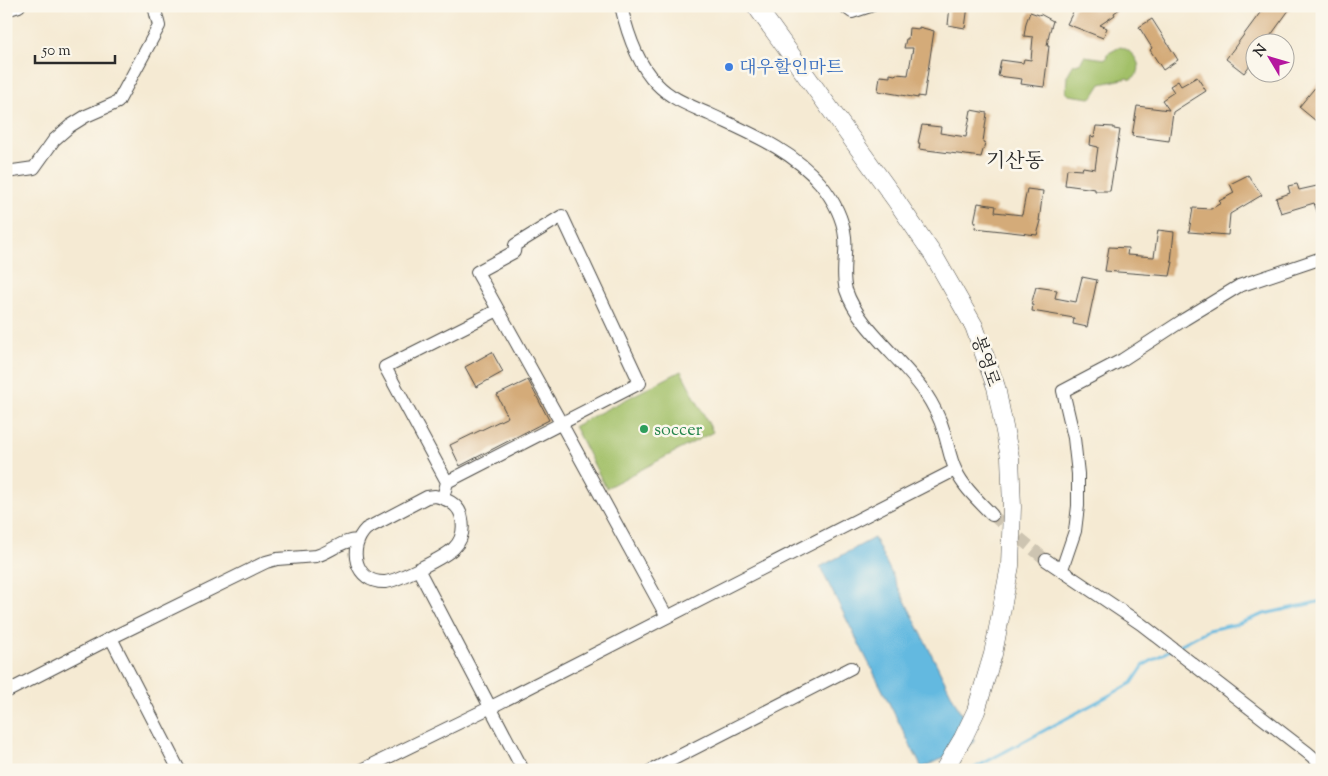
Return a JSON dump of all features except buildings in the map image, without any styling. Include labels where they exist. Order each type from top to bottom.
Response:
[{"type":"highway","name":"봉영로","points":[[756,6],[934,256],[974,326],[996,387],[1010,457],[1012,508],[1010,566],[993,654],[976,712],[964,738],[944,770]]},
{"type":"street","points":[[6,10],[19,6]]},
{"type":"street","points":[[6,172],[34,168],[54,140],[70,126],[86,116],[118,102],[159,26],[154,6]]},
{"type":"street","points":[[621,6],[630,37],[638,54],[650,76],[659,86],[685,103],[788,154],[807,169],[822,185],[840,217],[845,237],[846,289],[856,311],[924,391],[944,429],[955,470],[964,484],[992,514]]},
{"type":"street","points":[[844,6],[852,12],[870,6]]},
{"type":"street","points":[[447,482],[561,423],[640,383],[562,216],[515,245],[514,252],[477,272],[561,423],[667,617]]},
{"type":"street","points":[[1062,569],[1075,531],[1078,506],[1078,474],[1074,438],[1063,391],[1122,360],[1240,286],[1322,258]]},
{"type":"street","points":[[443,498],[447,482],[385,367],[498,310]]},
{"type":"street","points":[[362,770],[492,707],[955,470]]},
{"type":"street","points":[[428,497],[443,498],[457,507],[461,514],[464,527],[462,537],[455,547],[395,580],[387,582],[371,579],[364,573],[358,566],[355,550],[358,540],[366,529],[428,497]]},
{"type":"street","points":[[6,692],[266,562],[322,554],[340,543],[358,540]]},
{"type":"street","points":[[1046,560],[1062,569],[1159,638],[1322,765]]},
{"type":"street","points":[[418,569],[492,707],[523,770]]},
{"type":"street","points":[[111,638],[179,770]]},
{"type":"street","points":[[652,770],[851,668]]},
{"type":"green space","points":[[1120,47],[1134,56],[1139,68],[1136,76],[1129,80],[1128,78],[1101,84],[1090,98],[1069,95],[1066,92],[1067,76],[1073,65],[1081,62],[1084,56],[1106,59],[1107,54]]},
{"type":"green space","name":"soccer","points":[[681,371],[713,432],[606,488],[574,426]]},
{"type":"water","points":[[874,538],[975,742],[922,768],[820,567]]},
{"type":"waterway","points":[[1176,647],[1208,630],[1237,624],[1264,614],[1322,601]]},
{"type":"waterway","points":[[971,770],[1132,683],[1144,665],[1170,650]]},
{"type":"tunnel","points":[[992,515],[1046,560]]},
{"type":"place","name":"대우할인마트","points":[[729,67]]},
{"type":"place","name":"soccer","points":[[644,429]]},
{"type":"district","name":"기산동","points":[[1015,160]]}]
